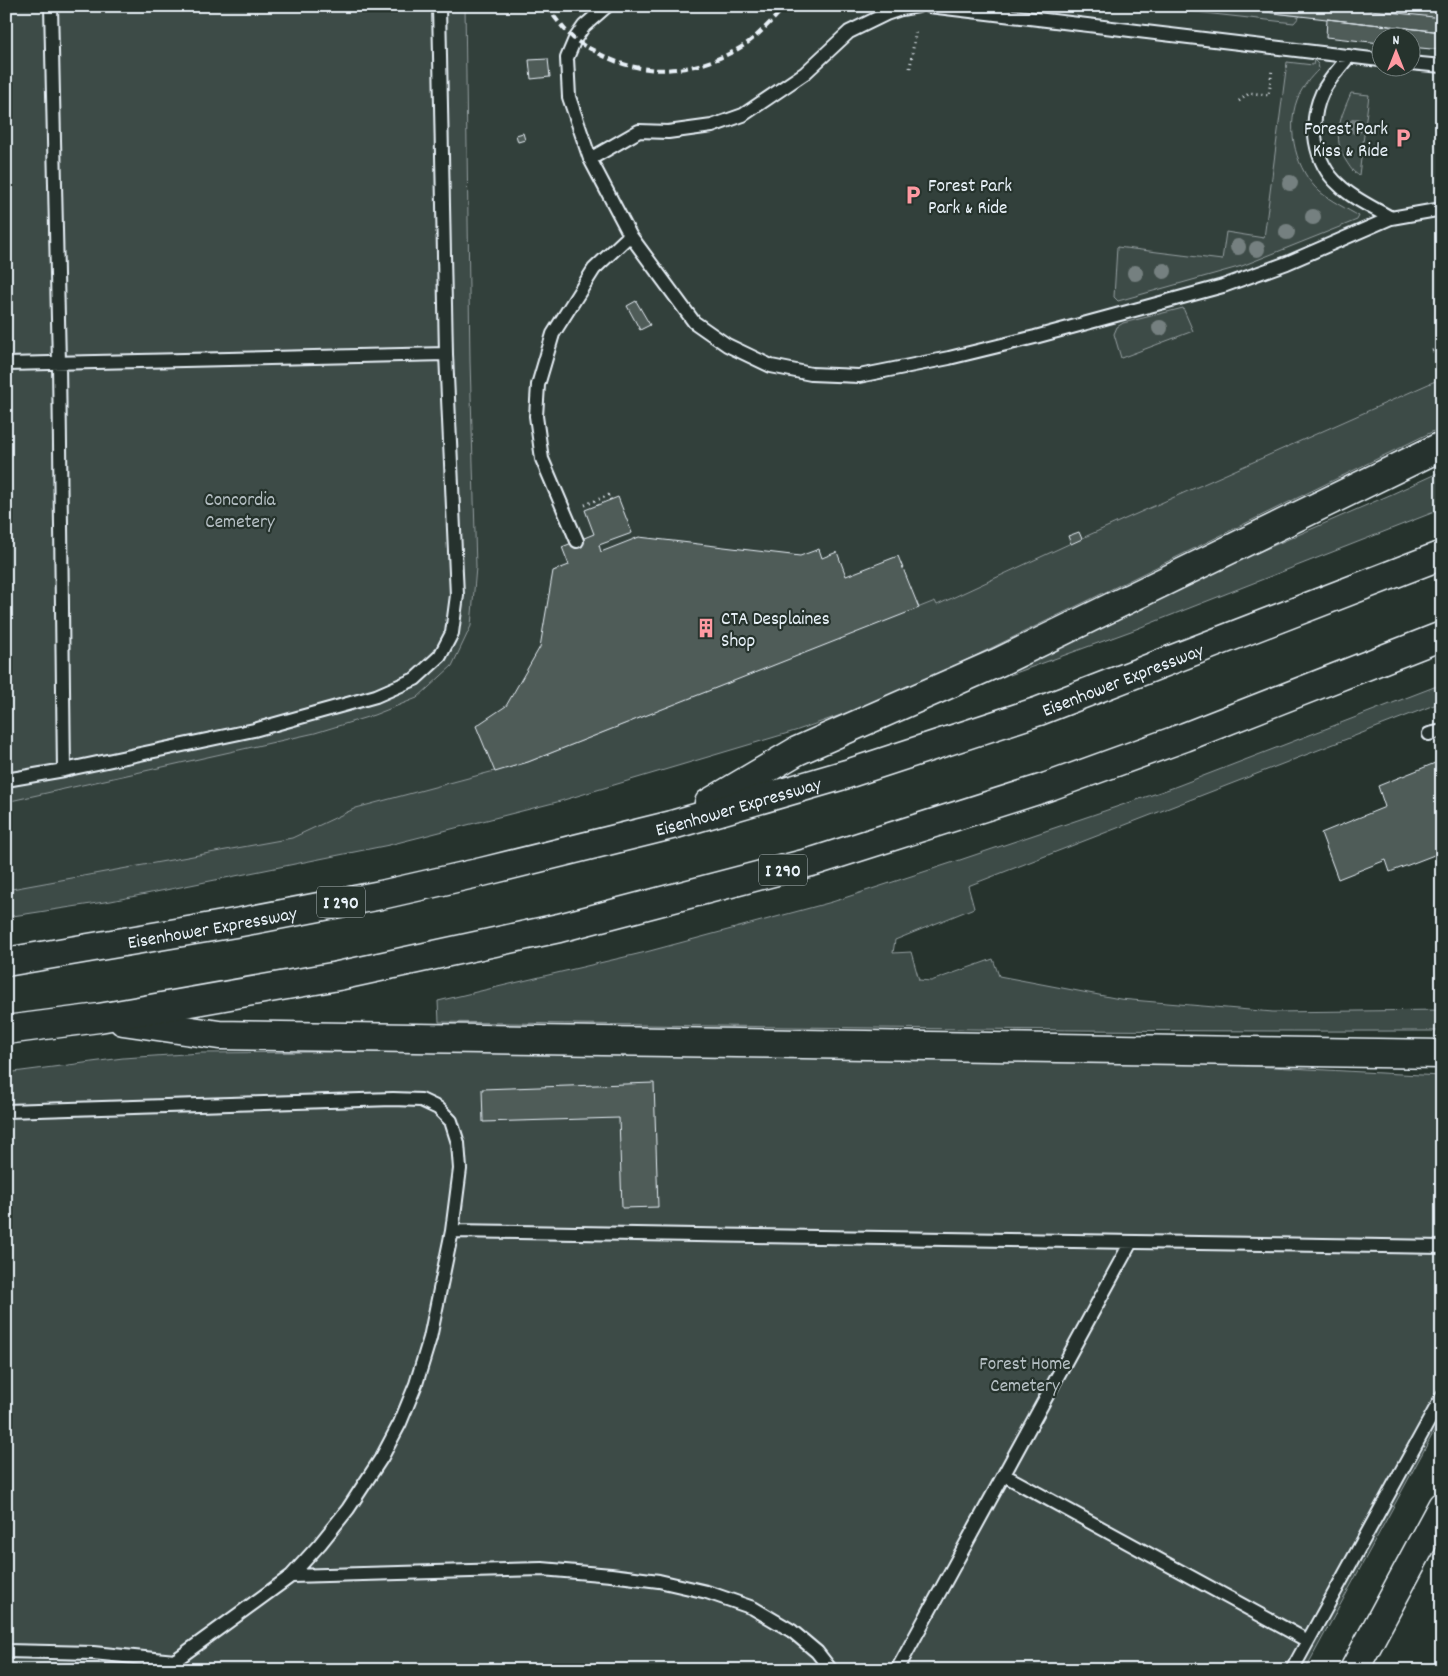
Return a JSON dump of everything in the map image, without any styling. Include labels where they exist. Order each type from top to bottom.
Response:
[{"type":"main road","points":[[672,825],[797,751],[999,662],[1442,446]]},
{"type":"main road","name":"Eisenhower Expressway","points":[[6,962],[241,922],[381,894],[672,825],[847,774],[1039,711],[1442,555]]},
{"type":"main road","name":"I 290","points":[[6,1030],[99,1018],[338,976],[559,928],[815,861],[1056,784],[1185,737],[1442,636]]},
{"type":"main road","points":[[99,1018],[219,1035],[1442,1054]]},
{"type":"main road","points":[[1354,1670],[1442,1506]]},
{"type":"lane","points":[[51,6],[59,363],[64,770]]},
{"type":"lane","points":[[6,780],[64,770],[254,730],[376,696],[415,679],[440,656],[452,633],[457,595],[446,354],[439,6]]},
{"type":"lane","points":[[607,6],[584,26],[575,39],[567,58],[569,97],[590,159],[630,235],[694,322],[727,346],[771,366],[811,374],[858,376],[949,358],[1035,337],[1223,286],[1287,263],[1390,218],[1442,209]]},
{"type":"lane","points":[[590,159],[638,131],[668,132],[712,126],[743,115],[805,73],[849,32],[886,14],[918,6]]},
{"type":"lane","points":[[929,6],[1370,59]]},
{"type":"lane","points":[[1349,56],[1323,91],[1318,102],[1314,132],[1321,162],[1338,185],[1390,218]]},
{"type":"lane","points":[[1420,64],[1442,66]]},
{"type":"lane","points":[[577,541],[542,459],[536,416],[538,385],[553,334],[594,269],[630,235]]},
{"type":"lane","points":[[6,364],[446,354]]},
{"type":"lane","points":[[6,1111],[393,1099],[421,1100],[438,1108],[451,1121],[458,1143],[460,1169],[452,1231],[430,1338],[416,1384],[400,1423],[382,1457],[348,1509],[291,1576],[162,1670]]},
{"type":"lane","points":[[452,1231],[1442,1247]]},
{"type":"lane","points":[[897,1670],[1131,1242]]},
{"type":"lane","points":[[1292,1670],[1442,1397]]},
{"type":"lane","points":[[1004,1475],[1308,1641]]},
{"type":"lane","points":[[291,1576],[542,1569],[659,1581],[707,1592],[753,1608],[792,1631],[817,1652],[831,1670]]},
{"type":"lane","points":[[6,1651],[93,1653],[174,1661]]},
{"type":"path","points":[[1238,101],[1250,93],[1269,95],[1270,78]]},
{"type":"path","points":[[1432,351],[1438,348]]},
{"type":"path","points":[[582,506],[609,495],[611,500]]},
{"type":"shaded area","points":[[465,6],[1442,6],[1442,378],[1071,543],[937,605],[934,601],[528,762],[356,808],[292,838],[6,890],[6,802],[315,733],[374,715],[417,698],[452,666],[471,626],[476,567],[470,361]]},
{"type":"green space","name":"Concordia Cemetery","points":[[6,6],[465,6],[470,361],[476,567],[471,626],[452,666],[417,698],[374,715],[315,733],[6,802]]},
{"type":"green space","points":[[1141,6],[1213,6],[1300,16],[1294,23]]},
{"type":"green space","points":[[1314,60],[1318,64],[1319,69],[1301,91],[1294,112],[1293,137],[1295,149],[1299,162],[1312,183],[1324,195],[1359,216],[1357,220],[1242,266],[1118,301],[1114,297],[1117,247],[1222,260],[1226,232],[1264,238],[1287,62],[1313,65]]},
{"type":"green space","points":[[1351,93],[1369,95],[1359,175],[1353,171],[1341,152],[1338,135],[1341,119]]},
{"type":"green space","points":[[1183,308],[1193,331],[1121,358],[1114,334],[1117,327],[1123,323]]},
{"type":"green space","points":[[1442,378],[1442,427],[926,680],[872,704],[795,731],[557,802],[389,845],[111,901],[6,917],[6,890],[292,838],[356,808],[528,762],[935,601],[937,605],[1071,543]]},
{"type":"green space","points":[[1442,471],[1442,509],[1131,631],[1010,675],[1009,671],[1183,585]]},
{"type":"green space","points":[[1442,684],[1442,702],[968,886],[974,908],[895,940],[893,953],[911,952],[919,980],[931,981],[993,959],[999,976],[1120,999],[1273,1012],[1442,1010],[1442,1031],[1065,1030],[439,1022],[438,1001],[646,952],[832,902],[1172,788]]},
{"type":"green space","name":"Forest Home Cemetery","points":[[328,1052],[891,1056],[1229,1065],[1442,1076],[1442,1417],[1305,1670],[6,1670],[6,1073],[123,1058],[201,1053]]},
{"type":"building","points":[[1213,6],[1442,6],[1442,32],[1420,28]]},
{"type":"building","points":[[1331,6],[1442,6],[1442,18],[1362,9]]},
{"type":"building","points":[[1327,19],[1407,28],[1370,28],[1370,42],[1326,37]]},
{"type":"building","points":[[1420,30],[1442,32],[1442,50],[1420,48]]},
{"type":"building","points":[[548,59],[550,77],[531,79],[529,60]]},
{"type":"building","points":[[523,133],[525,140],[518,142],[516,135]]},
{"type":"building","points":[[636,301],[650,325],[640,330],[627,306]]},
{"type":"building","name":"CTA Desplaines Shop","points":[[618,497],[632,533],[599,545],[601,552],[639,537],[800,556],[819,549],[822,558],[837,552],[846,576],[898,556],[919,608],[528,762],[495,772],[476,726],[506,706],[540,647],[553,571],[569,565],[562,547],[594,534],[585,510]]},
{"type":"building","points":[[1079,532],[1082,539],[1071,544],[1068,536]]},
{"type":"building","points":[[1440,761],[1442,767],[1442,852],[1390,872],[1386,860],[1338,879],[1321,833],[1385,807],[1378,786]]},
{"type":"building","points":[[654,1083],[658,1207],[622,1208],[619,1118],[483,1122],[482,1089]]},
{"type":"railway","points":[[546,6],[562,27],[575,40],[585,46],[610,59],[628,65],[665,70],[702,64],[738,49],[757,35],[786,6]]},
{"type":"place","name":"Forest Park Kiss & Ride","points":[[1403,138]]},
{"type":"place","name":"Forest Park Park & Ride","points":[[913,195]]},
{"type":"place","name":"CTA Desplaines Shop","points":[[706,628]]}]
